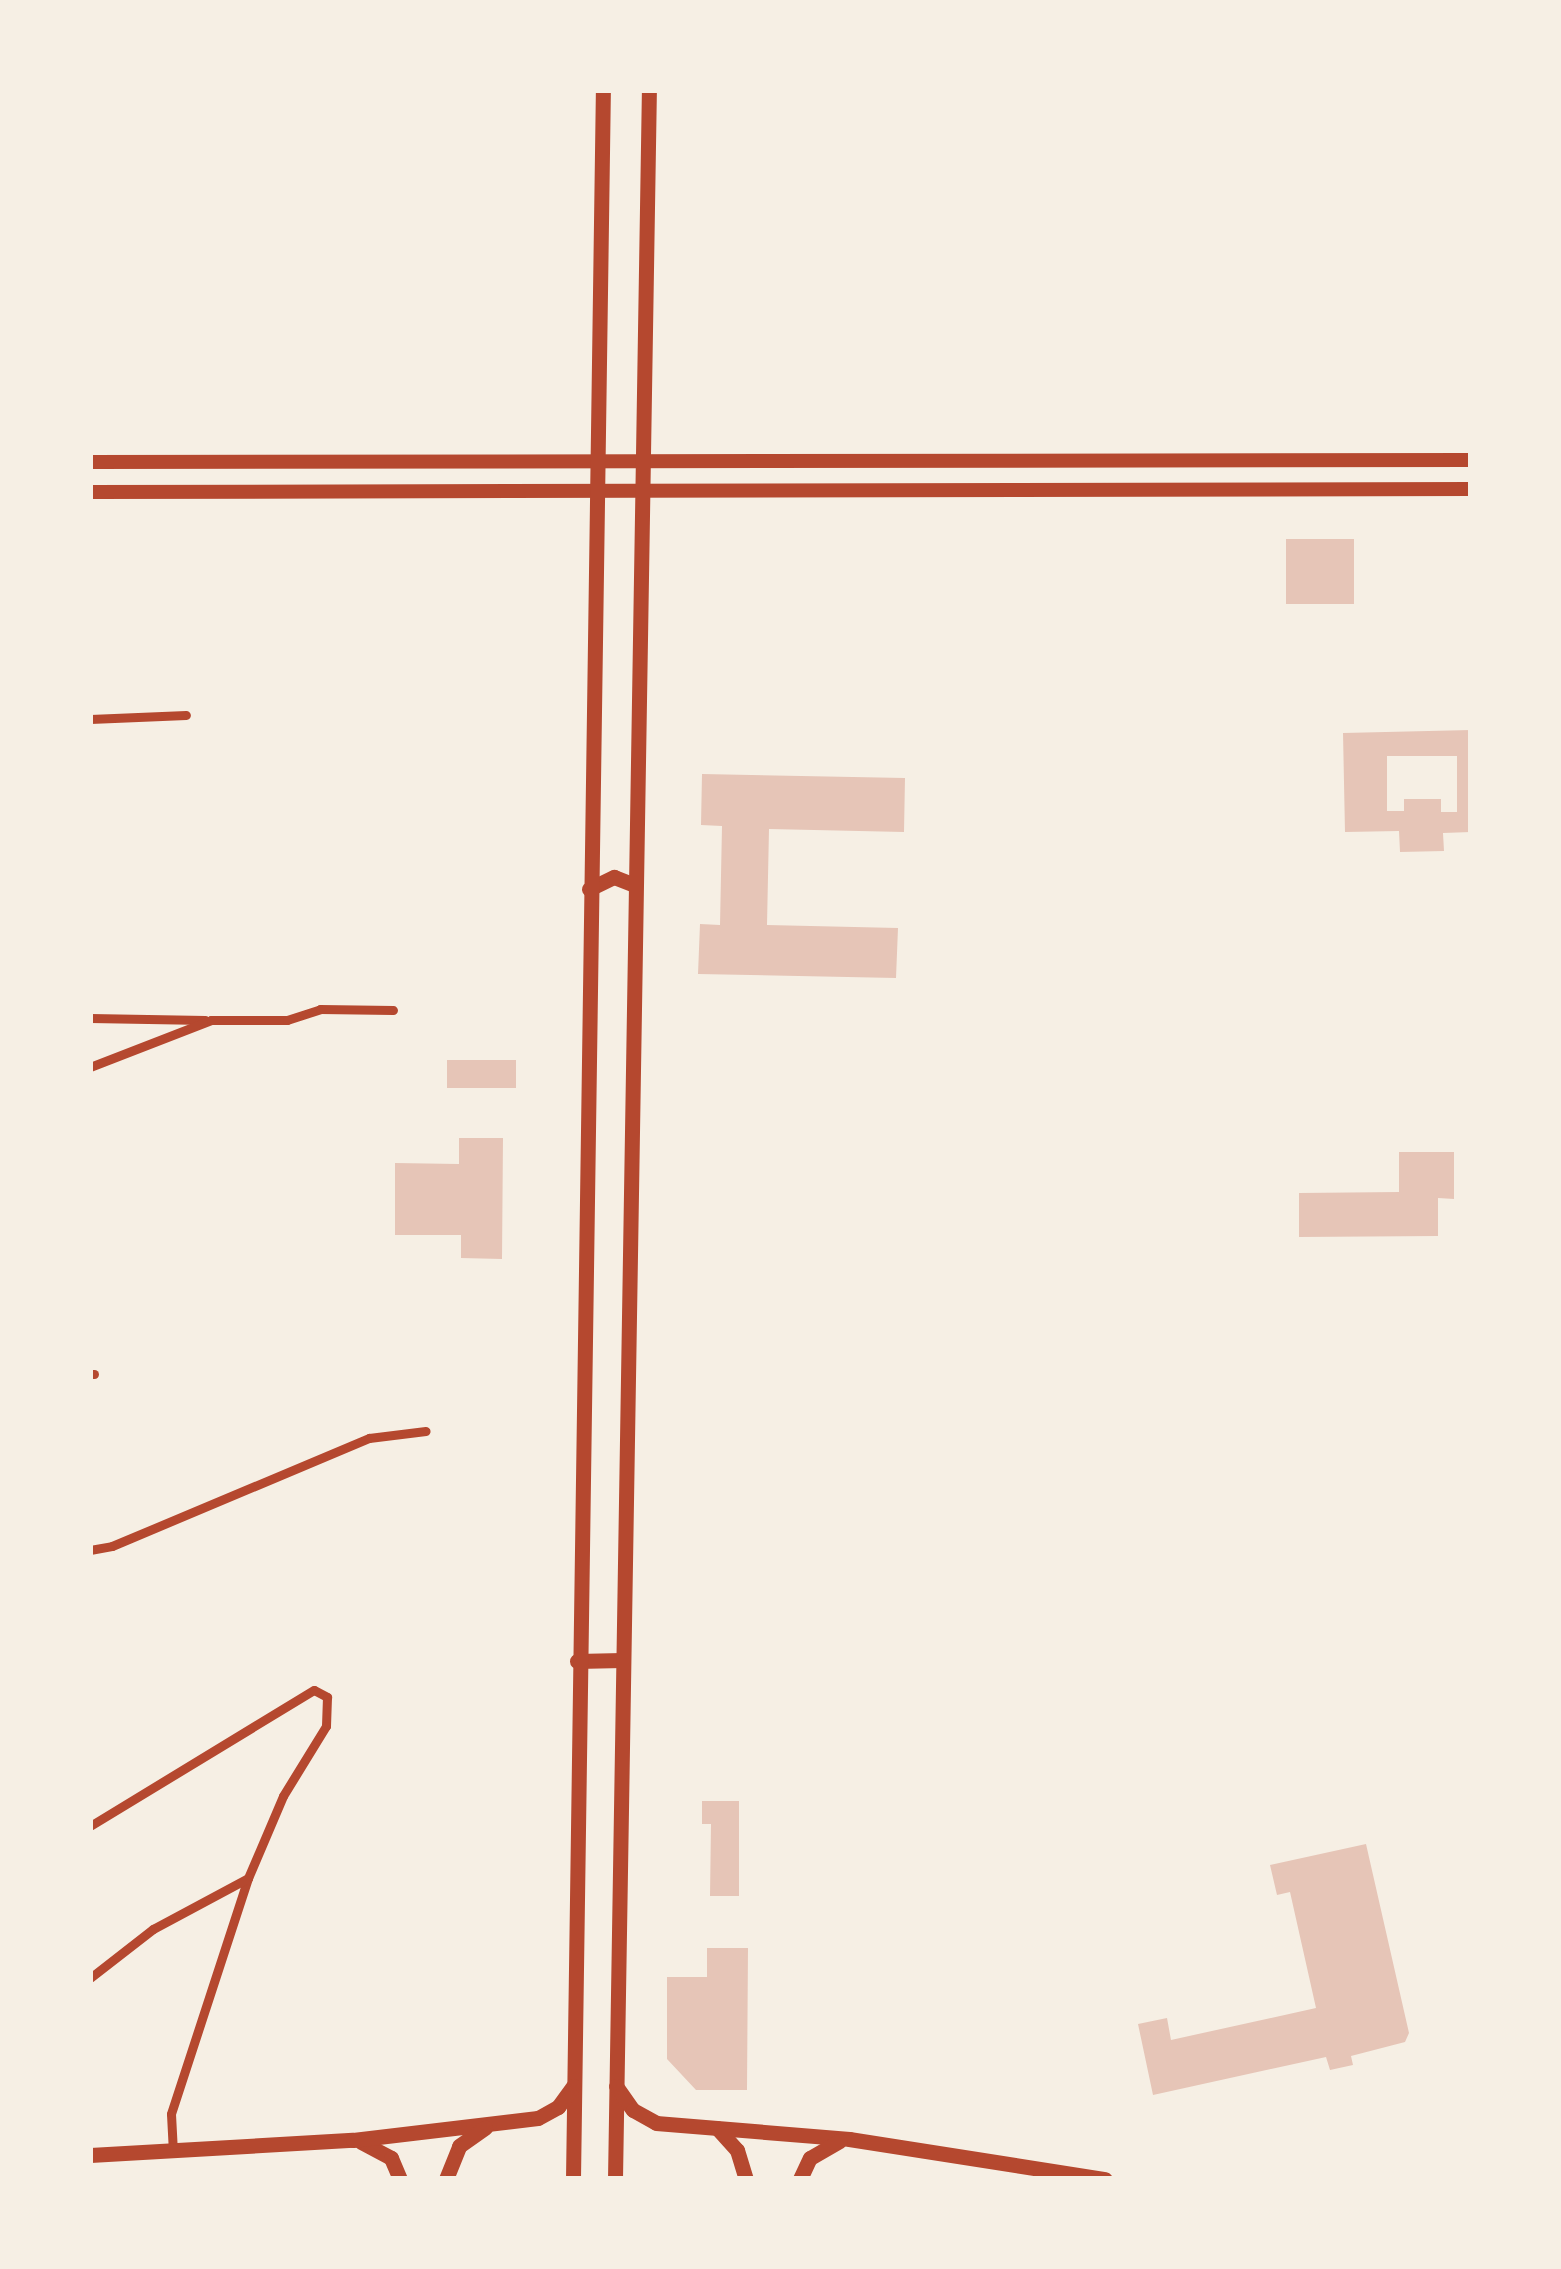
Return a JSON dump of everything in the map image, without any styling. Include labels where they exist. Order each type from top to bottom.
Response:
[{"type":"main road","points":[[573,2179],[603,90]]},
{"type":"main road","points":[[615,2179],[649,90]]},
{"type":"main road","points":[[90,463],[1471,460]]},
{"type":"main road","points":[[90,492],[1471,489]]},
{"type":"main road","points":[[589,889],[614,878],[635,885]]},
{"type":"main road","points":[[577,1661],[622,1660]]},
{"type":"main road","points":[[90,2155],[353,2140],[494,2124],[549,2114],[573,2086]]},
{"type":"main road","points":[[616,2086],[643,2117],[849,2140],[1105,2179]]},
{"type":"main road","points":[[446,2179],[459,2146],[494,2124]]},
{"type":"main road","points":[[717,2128],[736,2150],[746,2179]]},
{"type":"main road","points":[[353,2140],[374,2145],[391,2158],[400,2179]]},
{"type":"main road","points":[[800,2179],[818,2151],[849,2140]]},
{"type":"street","points":[[90,719],[186,715]]},
{"type":"street","points":[[90,1018],[287,1020],[316,1010],[393,1010]]},
{"type":"street","points":[[90,1066],[211,1020]]},
{"type":"street","points":[[90,1550],[112,1546],[369,1438],[426,1431]]},
{"type":"street","points":[[90,1826],[314,1690],[327,1697],[326,1726],[283,1796],[248,1878],[171,2114],[173,2149]]},
{"type":"street","points":[[90,1978],[153,1929],[248,1878]]},
{"type":"building","points":[[1286,539],[1354,539],[1354,604],[1286,604]]},
{"type":"building","points":[[1471,730],[1471,832],[1443,833],[1444,851],[1400,852],[1399,831],[1345,832],[1343,733]],"holes":[[[1387,756],[1457,756],[1457,812],[1441,812],[1441,799],[1404,799],[1404,811],[1387,811]]]},
{"type":"building","points":[[702,774],[905,778],[904,832],[769,829],[767,925],[898,928],[896,978],[698,974],[700,924],[720,925],[722,826],[701,825]]},
{"type":"building","points":[[447,1060],[516,1060],[516,1088],[447,1088]]},
{"type":"building","points":[[459,1138],[503,1138],[502,1259],[461,1258],[461,1235],[395,1235],[395,1163],[459,1164]]},
{"type":"building","points":[[1399,1152],[1454,1152],[1454,1199],[1438,1198],[1438,1236],[1299,1237],[1299,1193],[1399,1192]]},
{"type":"building","points":[[702,1801],[739,1801],[739,1896],[710,1896],[711,1824],[702,1824]]},
{"type":"building","points":[[1366,1844],[1409,2033],[1405,2042],[1351,2056],[1353,2065],[1330,2070],[1326,2057],[1153,2095],[1138,2024],[1167,2018],[1171,2040],[1316,2008],[1290,1892],[1277,1895],[1270,1865]]},
{"type":"building","points":[[707,1948],[748,1948],[747,2090],[696,2090],[667,2059],[667,1977],[707,1977]]}]
